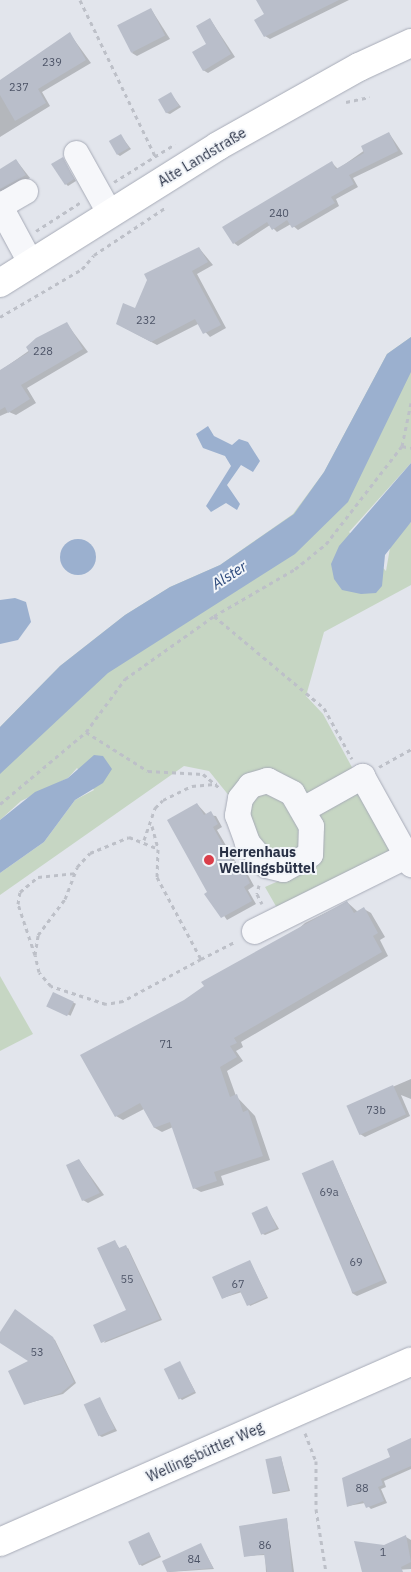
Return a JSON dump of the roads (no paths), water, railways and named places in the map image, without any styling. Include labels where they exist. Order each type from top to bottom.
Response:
[{"type":"main road","name":"Alte Landstraße","points":[[0,283],[218,146],[359,67],[411,43]]},
{"type":"main road","name":"Wellingsbüttler Weg","points":[[0,1542],[411,1362]]},
{"type":"lane","points":[[76,153],[110,214]]},
{"type":"lane","points":[[25,191],[6,202],[3,212],[31,264]]},
{"type":"lane","points":[[254,932],[409,859],[362,776],[303,809]]},
{"type":"lane","points":[[267,780],[281,784],[303,809],[311,826],[310,854],[283,869],[266,865],[247,842],[237,815],[240,798],[250,785],[267,780]]},
{"type":"water","name":"Alster","points":[[411,337],[411,372],[348,502],[295,554],[108,673],[0,774],[0,727],[60,666],[125,615],[170,587],[220,565],[294,514],[324,472],[387,354]]},
{"type":"water","points":[[208,426],[214,436],[232,445],[239,439],[248,442],[260,461],[253,472],[241,465],[227,485],[240,504],[237,510],[226,503],[211,512],[206,506],[231,466],[225,456],[203,448],[196,434]]},
{"type":"water","points":[[411,463],[411,522],[385,555],[382,586],[376,593],[361,594],[342,590],[334,579],[331,564],[339,546]]},
{"type":"water","points":[[78,539],[85,540],[91,544],[95,550],[95,564],[91,570],[85,574],[78,575],[71,574],[65,570],[61,564],[60,557],[61,550],[65,544],[71,540]]},
{"type":"water","points":[[15,598],[26,602],[31,622],[18,640],[0,644],[0,600]]},
{"type":"water","points":[[94,755],[103,756],[112,769],[103,783],[75,800],[44,842],[0,873],[0,820],[35,792],[68,778]]},
{"type":"place","name":"Herrenhaus Wellingsbüttel","points":[[209,860]]}]
